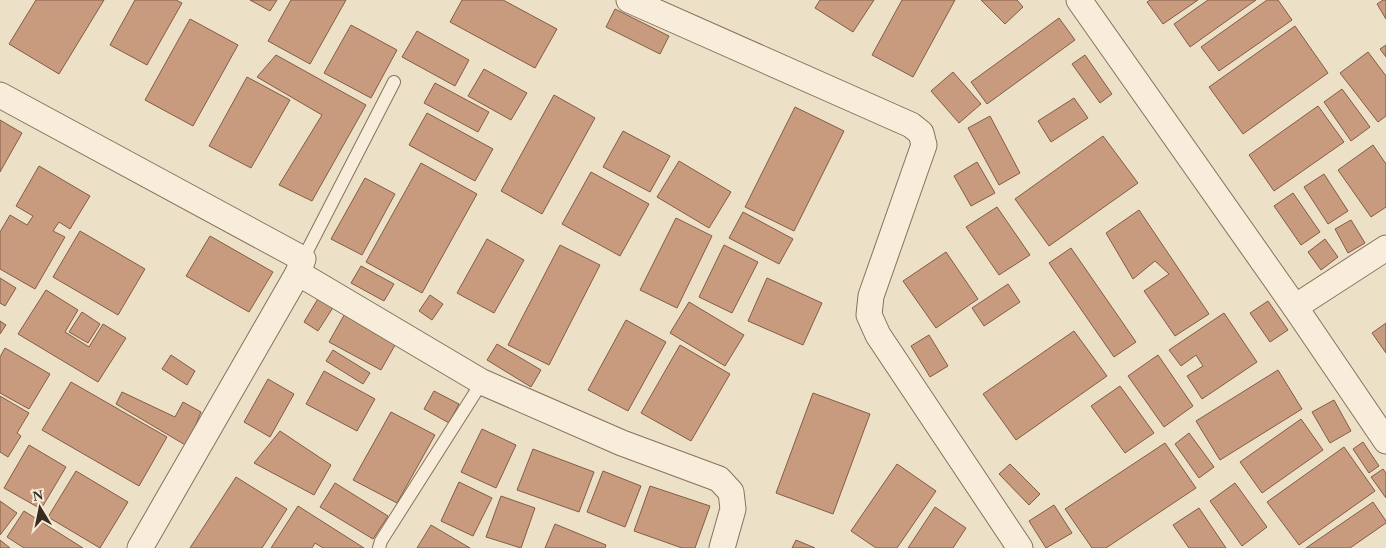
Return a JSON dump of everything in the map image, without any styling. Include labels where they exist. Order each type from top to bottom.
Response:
[{"type":"street","points":[[629,0],[911,125],[921,133],[924,145],[871,296],[869,315],[878,335],[1020,548]]},
{"type":"street","points":[[1079,0],[1295,307],[1386,441]]},
{"type":"street","points":[[0,95],[300,266],[482,382],[622,443],[719,479],[731,492],[732,509],[722,548]]},
{"type":"street","points":[[1295,307],[1386,248]]},
{"type":"street","points":[[140,548],[300,266]]},
{"type":"lane","points":[[300,266],[394,82]]},
{"type":"lane","points":[[379,548],[381,540],[482,382]]},
{"type":"building","points":[[36,0],[104,0],[59,74],[9,44]]},
{"type":"building","points":[[135,0],[176,0],[182,3],[147,65],[110,45]]},
{"type":"building","points":[[250,0],[277,0],[270,11]]},
{"type":"building","points":[[291,0],[346,0],[310,64],[268,41]]},
{"type":"building","points":[[462,0],[503,0],[557,29],[535,68],[450,22]]},
{"type":"building","points":[[820,0],[874,0],[853,32],[815,8]]},
{"type":"building","points":[[902,0],[955,0],[913,77],[872,55]]},
{"type":"building","points":[[981,0],[1017,0],[1023,7],[1005,24]]},
{"type":"building","points":[[1150,0],[1198,0],[1163,24],[1147,2]]},
{"type":"building","points":[[1208,0],[1256,0],[1190,47],[1174,24]]},
{"type":"building","points":[[1267,0],[1278,0],[1292,20],[1219,71],[1201,47]]},
{"type":"building","points":[[1386,0],[1386,19],[1377,4]]},
{"type":"building","points":[[615,9],[669,36],[660,54],[606,27]]},
{"type":"building","points":[[1059,18],[1075,40],[987,104],[971,82]]},
{"type":"building","points":[[190,19],[238,45],[193,126],[145,100]]},
{"type":"building","points":[[351,25],[397,50],[371,98],[324,73]]},
{"type":"building","points":[[1295,26],[1328,73],[1243,134],[1209,87]]},
{"type":"building","points":[[417,31],[469,60],[455,86],[402,57]]},
{"type":"building","points":[[1386,45],[1386,57],[1380,49]]},
{"type":"building","points":[[1368,52],[1386,76],[1386,116],[1378,122],[1340,73]]},
{"type":"building","points":[[276,55],[366,105],[312,201],[279,185],[322,115],[257,77]]},
{"type":"building","points":[[1085,55],[1112,94],[1100,103],[1072,64]]},
{"type":"building","points":[[484,69],[527,93],[511,120],[468,96]]},
{"type":"building","points":[[953,72],[981,104],[959,123],[931,91]]},
{"type":"building","points":[[247,77],[290,100],[251,168],[209,146]]},
{"type":"building","points":[[435,83],[489,112],[478,132],[424,103]]},
{"type":"building","points":[[1342,89],[1370,127],[1351,141],[1324,102]]},
{"type":"building","points":[[554,95],[595,118],[542,214],[501,191]]},
{"type":"building","points":[[1074,98],[1088,118],[1051,142],[1038,121]]},
{"type":"building","points":[[1318,106],[1344,142],[1274,191],[1249,155]]},
{"type":"building","points":[[795,107],[844,131],[794,231],[745,207]]},
{"type":"building","points":[[427,113],[493,149],[475,181],[409,145]]},
{"type":"building","points":[[990,116],[1020,173],[999,185],[968,128]]},
{"type":"building","points":[[0,120],[22,133],[0,172]]},
{"type":"building","points":[[623,131],[670,156],[650,192],[603,167]]},
{"type":"building","points":[[1103,136],[1138,183],[1049,246],[1015,199]]},
{"type":"building","points":[[1373,145],[1386,164],[1386,207],[1371,217],[1338,170]]},
{"type":"building","points":[[679,161],[731,192],[709,228],[657,197]]},
{"type":"building","points":[[977,162],[995,193],[971,206],[954,176]]},
{"type":"building","points":[[421,163],[477,194],[422,293],[366,262]]},
{"type":"building","points":[[39,166],[90,196],[70,229],[59,222],[53,231],[65,237],[35,289],[0,269],[0,232],[10,215],[27,225],[33,216],[16,206]]},
{"type":"building","points":[[591,172],[649,204],[620,256],[562,224]]},
{"type":"building","points":[[1324,174],[1348,211],[1328,224],[1304,187]]},
{"type":"building","points":[[365,178],[395,194],[362,255],[331,239]]},
{"type":"building","points":[[1293,193],[1320,232],[1301,245],[1274,206]]},
{"type":"building","points":[[997,207],[1030,255],[999,275],[966,227]]},
{"type":"building","points":[[1139,210],[1209,314],[1175,336],[1144,291],[1169,274],[1155,261],[1133,279],[1106,233]]},
{"type":"building","points":[[743,212],[793,239],[779,264],[729,238]]},
{"type":"building","points":[[676,218],[712,236],[677,308],[640,290]]},
{"type":"building","points":[[1351,220],[1365,243],[1348,253],[1335,229]]},
{"type":"building","points":[[80,231],[145,269],[118,315],[53,277]]},
{"type":"building","points":[[210,236],[273,272],[249,312],[186,276]]},
{"type":"building","points":[[487,239],[524,260],[494,313],[457,293]]},
{"type":"building","points":[[1325,239],[1338,257],[1321,270],[1308,252]]},
{"type":"building","points":[[560,245],[600,265],[549,365],[508,345]]},
{"type":"building","points":[[724,245],[758,262],[732,313],[699,297]]},
{"type":"building","points":[[1071,248],[1136,342],[1114,357],[1049,263]]},
{"type":"building","points":[[946,252],[978,299],[936,328],[903,281]]},
{"type":"building","points":[[361,266],[394,284],[384,301],[351,283]]},
{"type":"building","points":[[0,278],[16,288],[5,306],[0,303]]},
{"type":"building","points":[[767,278],[822,303],[803,345],[748,321]]},
{"type":"building","points":[[1008,284],[1020,302],[984,326],[972,308]]},
{"type":"building","points":[[46,290],[78,310],[65,332],[89,347],[103,324],[126,338],[98,382],[18,334]]},
{"type":"building","points":[[430,295],[443,304],[432,320],[419,311]]},
{"type":"building","points":[[319,297],[334,306],[318,331],[304,322]]},
{"type":"building","points":[[1268,301],[1288,330],[1270,342],[1250,313]]},
{"type":"building","points":[[689,302],[744,335],[725,366],[670,333]]},
{"type":"building","points":[[347,310],[399,338],[381,370],[329,342]]},
{"type":"building","points":[[82,312],[100,324],[88,343],[69,332]]},
{"type":"building","points":[[1224,313],[1257,362],[1202,399],[1187,376],[1203,366],[1196,355],[1181,366],[1169,350]]},
{"type":"building","points":[[626,320],[666,342],[628,411],[588,390]]},
{"type":"building","points":[[0,321],[6,325],[0,334]]},
{"type":"building","points":[[1386,323],[1386,353],[1372,333]]},
{"type":"building","points":[[1074,331],[1107,376],[1016,440],[983,394]]},
{"type":"building","points":[[929,335],[948,366],[930,377],[911,346]]},
{"type":"building","points":[[497,344],[541,370],[531,387],[487,360]]},
{"type":"building","points":[[680,345],[730,374],[691,441],[641,413]]},
{"type":"building","points":[[5,348],[50,374],[29,409],[0,393],[0,357]]},
{"type":"building","points":[[333,350],[370,373],[363,384],[326,361]]},
{"type":"building","points":[[171,355],[195,371],[187,385],[162,369]]},
{"type":"building","points":[[1158,355],[1193,406],[1164,427],[1128,376]]},
{"type":"building","points":[[1278,370],[1302,409],[1220,460],[1196,421]]},
{"type":"building","points":[[324,371],[375,399],[357,431],[306,404]]},
{"type":"building","points":[[268,379],[294,394],[270,437],[244,422]]},
{"type":"building","points":[[71,382],[167,437],[139,486],[42,430]]},
{"type":"building","points":[[1120,386],[1154,433],[1125,453],[1091,406]]},
{"type":"building","points":[[434,391],[459,404],[449,423],[424,409]]},
{"type":"building","points":[[122,392],[175,417],[183,402],[201,412],[187,446],[116,404]]},
{"type":"building","points":[[813,393],[870,414],[833,514],[776,493]]},
{"type":"building","points":[[0,396],[29,413],[17,433],[21,436],[8,457],[0,452]]},
{"type":"building","points":[[1334,400],[1351,431],[1330,443],[1312,412]]},
{"type":"building","points":[[391,412],[435,435],[397,503],[353,480]]},
{"type":"building","points":[[1301,419],[1323,450],[1262,493],[1240,462]]},
{"type":"building","points":[[482,429],[516,445],[496,488],[461,472]]},
{"type":"building","points":[[280,431],[331,465],[314,495],[254,463]]},
{"type":"building","points":[[1189,433],[1214,467],[1199,478],[1175,444]]},
{"type":"building","points":[[1363,442],[1379,466],[1369,473],[1353,449]]},
{"type":"building","points":[[1165,443],[1196,488],[1106,548],[1092,548],[1065,509]]},
{"type":"building","points":[[29,445],[66,467],[41,509],[4,488]]},
{"type":"building","points":[[1344,447],[1375,491],[1299,545],[1267,502]]},
{"type":"building","points":[[533,449],[594,472],[579,512],[517,490]]},
{"type":"building","points":[[897,464],[936,491],[897,548],[876,548],[851,531]]},
{"type":"building","points":[[1010,464],[1040,494],[1029,505],[999,474]]},
{"type":"building","points":[[1383,469],[1386,473],[1386,498],[1371,477]]},
{"type":"building","points":[[76,471],[128,502],[100,548],[48,517]]},
{"type":"building","points":[[603,471],[641,486],[625,527],[587,512]]},
{"type":"building","points":[[236,477],[287,509],[262,548],[190,548]]},
{"type":"building","points":[[459,482],[492,498],[473,536],[441,521]]},
{"type":"building","points":[[335,483],[388,516],[373,539],[320,507]]},
{"type":"building","points":[[1235,483],[1267,527],[1242,546],[1210,501]]},
{"type":"building","points":[[650,486],[710,506],[695,548],[682,548],[634,531]]},
{"type":"building","points":[[501,496],[535,508],[521,548],[486,537]]},
{"type":"building","points":[[0,501],[17,513],[0,535]]},
{"type":"building","points":[[1373,502],[1386,523],[1350,548],[1306,548]]},
{"type":"building","points":[[1054,505],[1072,533],[1046,548],[1029,521]]},
{"type":"building","points":[[298,506],[364,548],[323,548],[315,543],[312,548],[271,548]]},
{"type":"building","points":[[935,507],[966,528],[953,548],[908,548]]},
{"type":"building","points":[[1199,508],[1226,548],[1189,548],[1173,525]]},
{"type":"building","points":[[24,511],[83,548],[24,548],[7,537]]},
{"type":"building","points":[[555,524],[606,545],[605,548],[545,548]]},
{"type":"building","points":[[431,525],[470,548],[417,548]]},
{"type":"building","points":[[0,540],[10,548],[0,548]]},
{"type":"building","points":[[796,540],[815,548],[792,548]]}]
